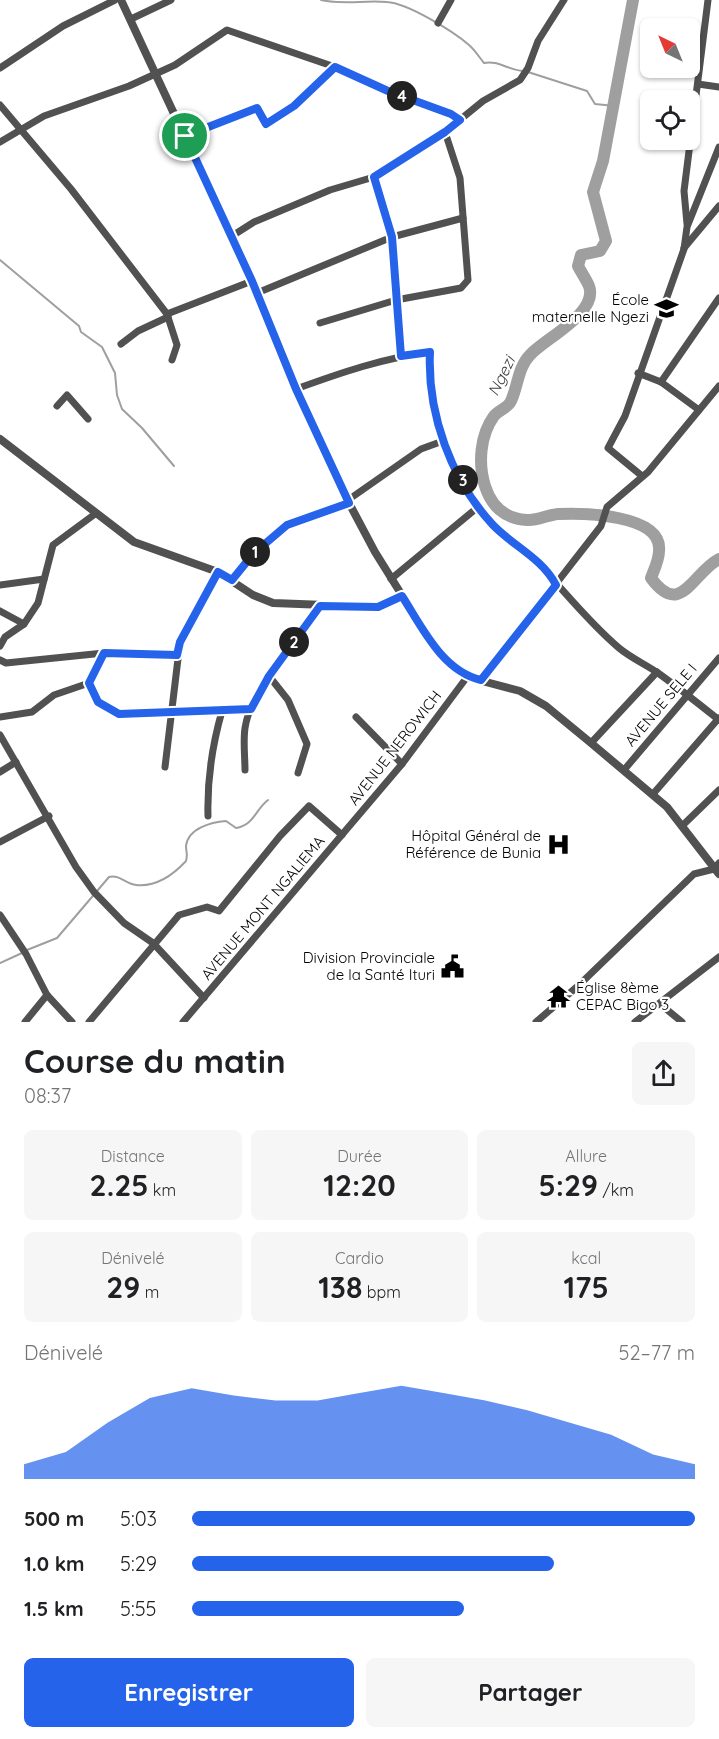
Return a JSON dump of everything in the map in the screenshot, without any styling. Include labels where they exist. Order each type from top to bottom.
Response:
[{"type":"street","points":[[0,68],[63,26],[115,0]]},
{"type":"street","points":[[121,0],[131,19],[138,44],[157,74],[232,236],[296,389],[348,502],[402,596],[449,663],[467,677],[528,696],[546,706],[653,794],[683,825],[717,868],[694,874],[578,986],[536,1022]]},
{"type":"street","points":[[131,19],[171,0]]},
{"type":"street","points":[[438,23],[451,0]]},
{"type":"street","points":[[232,236],[254,222],[330,190],[374,177],[445,132],[483,100],[520,80],[527,71],[538,41],[564,0]]},
{"type":"street","points":[[642,476],[608,448],[625,416],[638,373],[684,249],[687,227],[684,191],[708,0]]},
{"type":"street","points":[[0,142],[52,113],[157,74],[175,65],[227,30],[335,67],[388,91],[451,114],[460,120]]},
{"type":"street","points":[[185,136],[257,108],[266,124],[294,106],[335,67]]},
{"type":"street","points":[[698,84],[719,87]]},
{"type":"street","points":[[0,105],[147,286],[167,316],[177,345],[172,360]]},
{"type":"street","points":[[320,322],[396,300],[461,288],[468,280],[460,178],[445,132]]},
{"type":"street","points":[[687,227],[719,147]]},
{"type":"street","points":[[374,177],[392,237],[401,356]]},
{"type":"street","points":[[684,249],[719,206]]},
{"type":"street","points":[[257,292],[392,237],[463,218]]},
{"type":"street","points":[[121,344],[138,331],[167,316],[252,281]]},
{"type":"street","points":[[661,382],[719,298]]},
{"type":"street","points":[[296,389],[337,372],[401,356],[430,352],[429,376],[433,406],[443,441],[478,507],[494,526],[532,556],[593,625],[622,650],[657,672],[719,719],[653,794]]},
{"type":"street","points":[[638,373],[661,382],[699,410]]},
{"type":"street","points":[[481,680],[556,585],[602,521],[604,511],[648,472],[719,386]]},
{"type":"street","points":[[57,406],[67,395],[88,419]]},
{"type":"street","points":[[0,439],[54,478],[114,529],[153,551],[218,572],[253,595],[273,603],[378,607],[402,596]]},
{"type":"street","points":[[232,580],[253,554],[287,525],[348,502],[421,449],[443,441]]},
{"type":"street","points":[[391,579],[478,507]]},
{"type":"street","points":[[0,646],[5,637],[24,624],[38,603],[53,544],[95,514]]},
{"type":"street","points":[[165,767],[180,642],[218,572]]},
{"type":"street","points":[[0,585],[44,579]]},
{"type":"street","points":[[245,770],[245,728],[251,709],[269,676],[320,606]]},
{"type":"street","points":[[0,611],[24,624]]},
{"type":"street","points":[[0,660],[6,663],[104,653],[177,655]]},
{"type":"street","points":[[0,717],[32,712],[54,695],[89,683],[104,653]]},
{"type":"street","name":"AVENUE SELE I","points":[[624,770],[719,658]]},
{"type":"street","points":[[591,743],[657,672]]},
{"type":"street","points":[[269,676],[288,700],[307,744],[298,773]]},
{"type":"street","name":"AVENUE NEROWICH","points":[[342,835],[402,764],[467,677]]},
{"type":"street","points":[[89,683],[98,702],[119,714],[251,709]]},
{"type":"street","points":[[208,816],[209,779],[214,739],[222,711]]},
{"type":"street","points":[[356,717],[402,764]]},
{"type":"street","points":[[0,735],[49,816],[76,867],[96,893],[124,923],[153,943],[204,998]]},
{"type":"street","points":[[0,772],[16,762]]},
{"type":"street","points":[[683,825],[719,790]]},
{"type":"street","points":[[89,1022],[153,943],[179,915],[207,907],[219,911],[280,836],[309,806],[342,835]]},
{"type":"street","points":[[0,842],[49,816]]},
{"type":"street","name":"AVENUE MONT NGALIEMA","points":[[183,1022],[342,835]]},
{"type":"street","points":[[0,916],[24,951],[47,995],[72,1022]]},
{"type":"street","points":[[635,1022],[719,957]]},
{"type":"street","points":[[26,1022],[47,995]]},
{"type":"street","points":[[660,1004],[682,1022]]},
{"type":"waterway","points":[[321,0],[387,2],[406,7],[462,39],[484,63],[494,63],[523,71]]},
{"type":"waterway","name":"Ngezi","points":[[633,0],[603,161],[593,192],[606,241],[600,251],[581,255],[578,266],[589,286],[590,296],[586,306],[569,325],[526,360],[511,401],[494,416],[489,424],[483,441],[481,468],[491,499],[500,510],[512,517],[531,520],[558,514],[584,514],[619,518],[648,529],[657,539],[659,551],[651,578],[661,589],[671,594],[686,589],[719,559]]},
{"type":"waterway","points":[[528,72],[587,91],[595,104],[615,106]]},
{"type":"waterway","points":[[0,260],[79,326],[81,332],[102,347],[115,373],[117,395],[122,409],[142,428],[174,466]]},
{"type":"waterway","points":[[27,950],[57,938],[109,877],[113,876],[136,885],[151,884],[164,879],[186,861],[186,846],[196,830],[226,821],[236,828],[247,824],[268,800]]},
{"type":"waterway","points":[[0,963],[22,953]]},
{"type":"place","name":"École maternelle Ngezi","points":[[667,309]]},
{"type":"place","name":"Hôpital Général de Référence de Bunia","points":[[559,845]]},
{"type":"place","name":"Division Provinciale de la Santé Ituri","points":[[453,967]]},
{"type":"place","name":"Église 8ème CEPAC Bigo 3","points":[[558,997]]},
{"type":"route","points":[[335,67],[388,91],[451,114],[460,120],[390,170],[374,177],[392,237],[401,356],[430,352],[429,376],[433,406],[443,441],[454,466],[478,507],[494,526],[532,556],[556,585],[481,680],[467,677],[449,663],[428,637],[402,596],[378,607],[320,606],[269,676],[251,709],[119,714],[98,702],[89,683],[93,681],[104,653],[177,655],[180,642],[218,572],[232,580],[253,554],[287,525],[349,503],[296,389],[252,281],[185,136],[232,120],[257,108],[266,124],[294,106],[335,67]]}]
